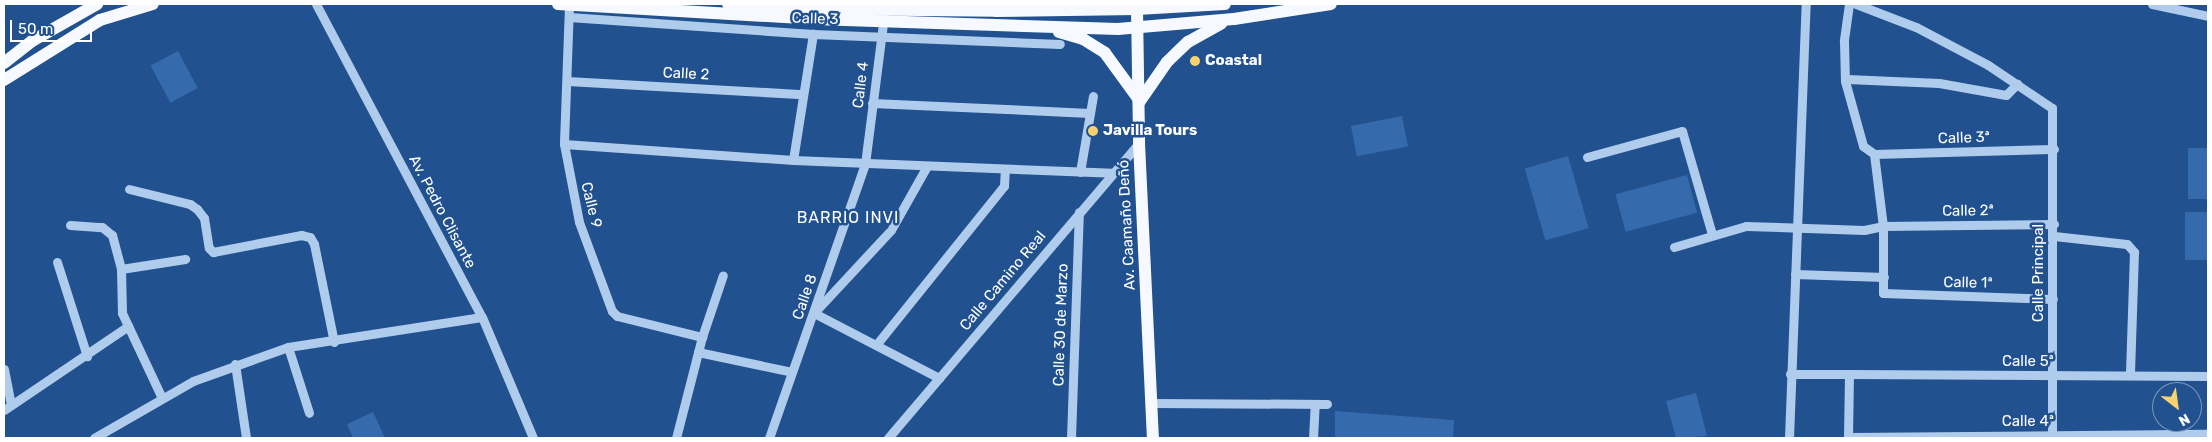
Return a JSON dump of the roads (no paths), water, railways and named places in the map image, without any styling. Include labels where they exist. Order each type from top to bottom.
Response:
[{"type":"main road","points":[[4,63],[32,41],[97,4]]},
{"type":"main road","points":[[4,80],[100,20],[153,4]]},
{"type":"main road","points":[[728,4],[885,12],[1045,28],[1138,29],[1234,19],[1331,4]]},
{"type":"main road","points":[[1076,10],[1100,4]]},
{"type":"main road","points":[[566,9],[885,12],[1137,9],[1225,4]]},
{"type":"main road","name":"Av. Caamaño Deñó","points":[[1137,9],[1140,101],[1139,143],[1153,438]]},
{"type":"main road","points":[[1045,28],[1083,38],[1105,53],[1140,101],[1168,62],[1188,42],[1202,32],[1234,19]]},
{"type":"street","name":"Av. Pedro Clisante","points":[[316,4],[482,317],[533,438]]},
{"type":"street","points":[[1789,438],[1790,374],[1798,229],[1806,4]]},
{"type":"street","points":[[1795,274],[1884,277],[1883,226],[1874,154],[1863,146],[1847,80],[1844,41],[1849,4]]},
{"type":"street","points":[[1847,80],[1939,83],[2006,94],[2017,84],[1988,65],[1916,27],[1856,4]]},
{"type":"street","points":[[2152,4],[2208,16]]},
{"type":"street","name":"Calle 3","points":[[566,9],[813,34],[881,35],[1060,44]]},
{"type":"street","name":"Calle 9","points":[[566,9],[564,144],[580,222],[612,311],[617,316],[702,337]]},
{"type":"street","name":"Calle 4","points":[[865,164],[885,12]]},
{"type":"street","points":[[794,160],[813,34]]},
{"type":"street","name":"Calle 2","points":[[566,81],[803,94]]},
{"type":"street","name":"Calle Principal","points":[[2017,84],[2052,108],[2054,149],[2052,437]]},
{"type":"street","points":[[1080,172],[1092,96]]},
{"type":"street","points":[[872,103],[1090,113]]},
{"type":"street","points":[[1587,157],[1682,131],[1712,234]]},
{"type":"street","name":"Calle Camino Real","points":[[888,438],[1139,143]]},
{"type":"street","points":[[564,144],[865,164],[1112,173]]},
{"type":"street","name":"Calle 3ª","points":[[1874,154],[2054,149]]},
{"type":"street","name":"Calle 8","points":[[768,438],[814,313],[865,164]]},
{"type":"street","points":[[927,166],[891,230],[814,313],[939,378]]},
{"type":"street","points":[[876,345],[1004,186],[1006,169]]},
{"type":"street","points":[[129,189],[190,204],[197,209],[204,218],[209,248],[213,252],[301,235],[310,237],[314,244],[334,342]]},
{"type":"street","name":"Calle 30 de Marzo","points":[[1071,438],[1079,212]]},
{"type":"street","name":"Calle 2ª","points":[[1674,247],[1712,234],[1746,226],[1864,230],[1883,226],[2054,224]]},
{"type":"street","points":[[70,225],[102,227],[112,235],[121,269],[122,313],[162,398]]},
{"type":"street","points":[[2054,236],[2127,244],[2134,252],[2130,375]]},
{"type":"street","points":[[121,269],[184,259]]},
{"type":"street","points":[[57,262],[87,356]]},
{"type":"street","points":[[676,438],[702,337],[723,276]]},
{"type":"street","name":"Calle 1ª","points":[[1884,277],[1883,293],[2053,299]]},
{"type":"street","points":[[94,438],[193,381],[235,364],[288,347],[334,342],[482,317]]},
{"type":"street","points":[[4,369],[7,407],[87,356],[128,326]]},
{"type":"street","points":[[288,347],[309,413]]},
{"type":"street","points":[[698,352],[792,372]]},
{"type":"street","points":[[235,364],[246,438]]},
{"type":"street","name":"Calle 5ª","points":[[1790,374],[2208,376]]},
{"type":"street","points":[[1848,374],[1848,438]]},
{"type":"street","points":[[1152,403],[1327,404]]},
{"type":"street","points":[[1313,438],[1315,404]]},
{"type":"street","name":"Calle 4ª","points":[[1848,438],[2208,434]]},
{"type":"place","name":"Coastal","points":[[1195,61]]},
{"type":"place","name":"Javilla Tours","points":[[1093,131]]},
{"type":"district","name":"BARRIO INVI","points":[[848,218]]}]
